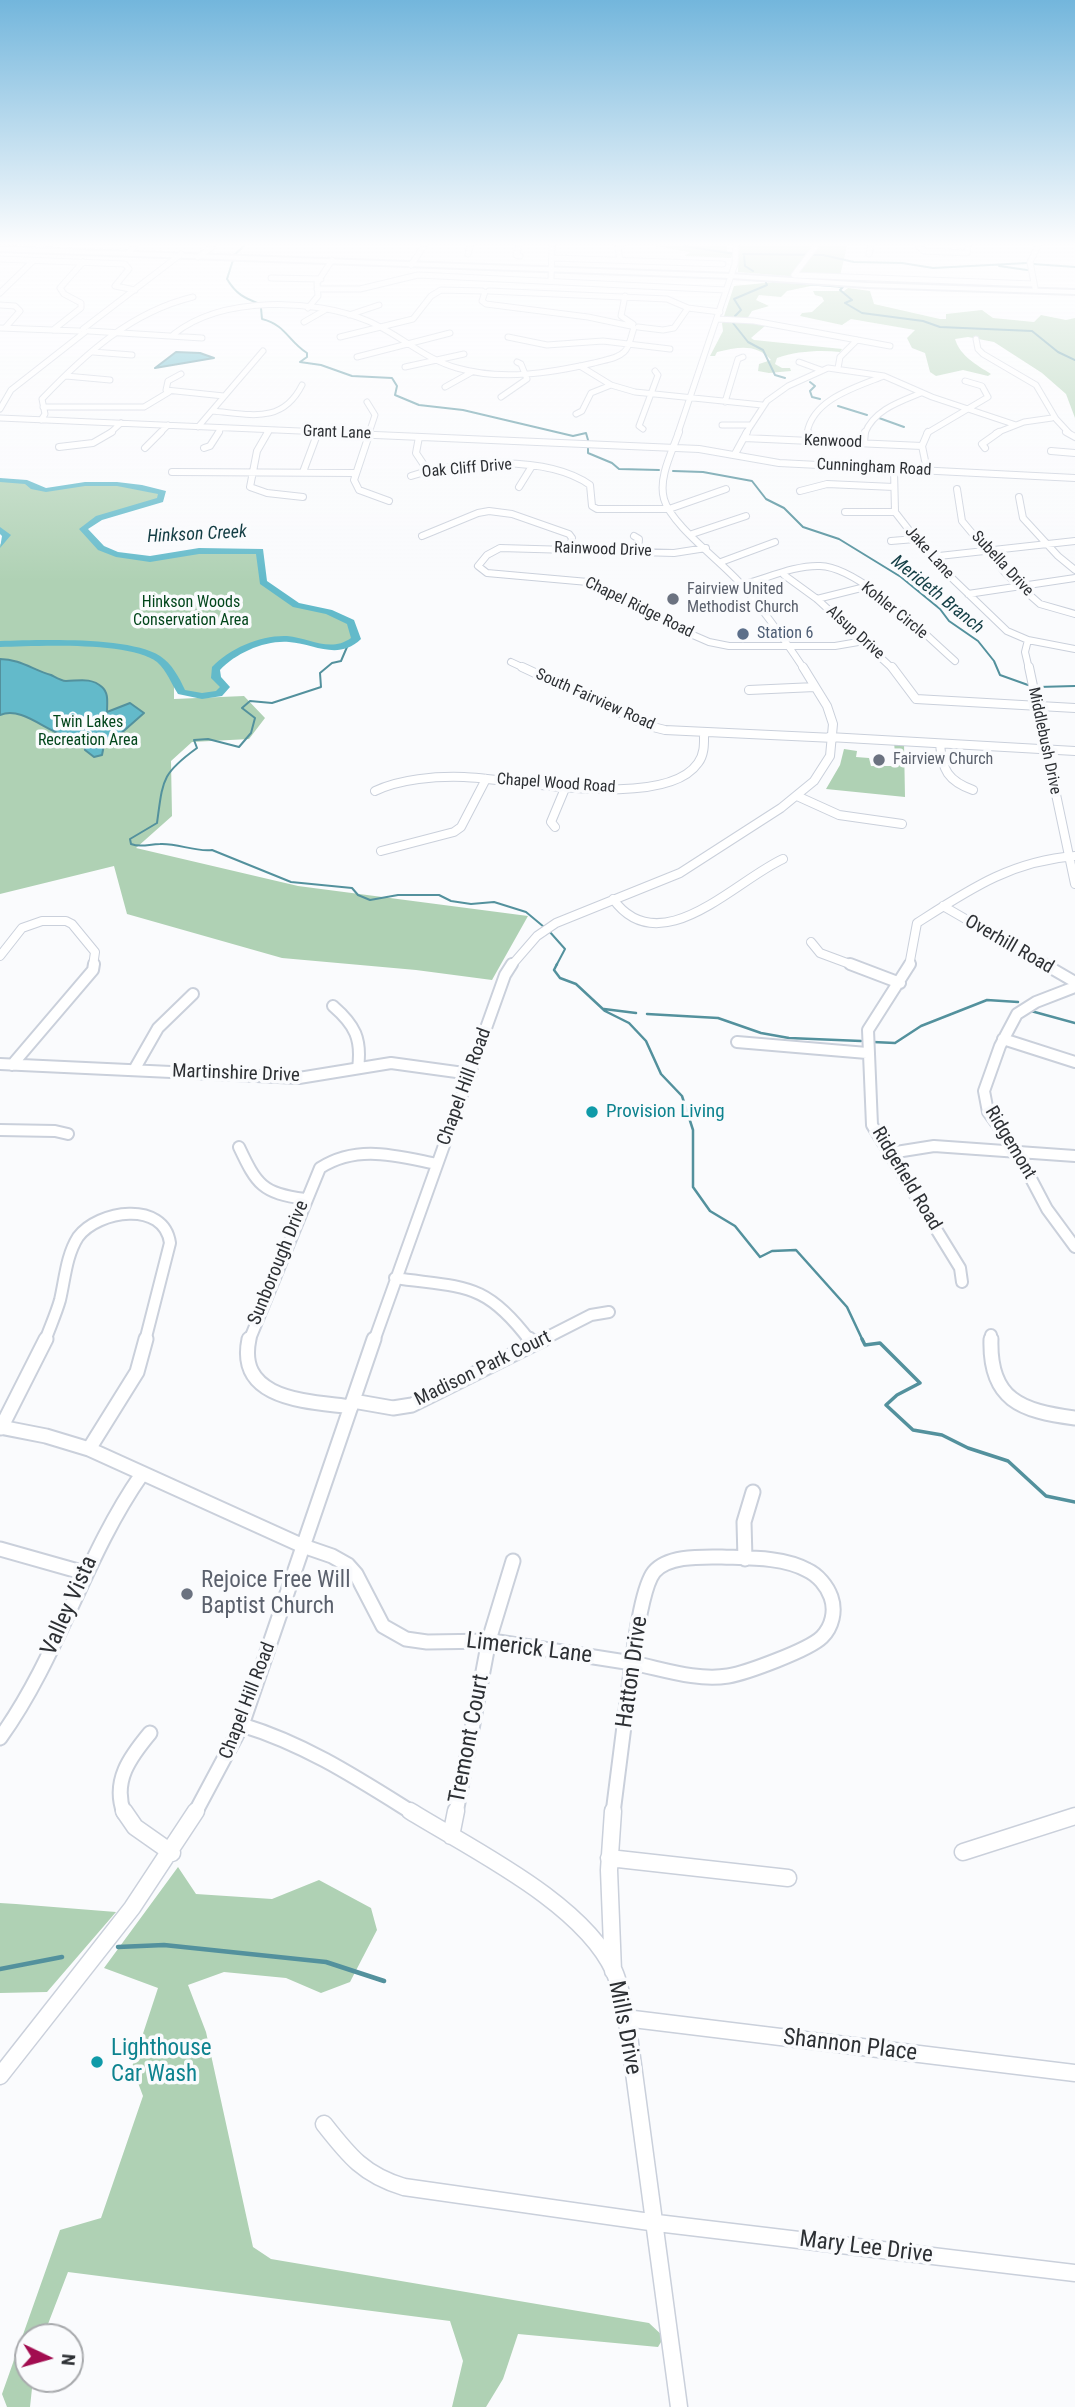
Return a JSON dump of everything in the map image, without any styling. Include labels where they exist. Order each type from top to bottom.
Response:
[{"type":"street","points":[[0,410],[11,390],[50,358]]},
{"type":"street","points":[[41,420],[45,414],[42,399],[86,358]]},
{"type":"street","points":[[198,427],[256,358]]},
{"type":"street","points":[[432,358],[472,372],[526,375],[611,358]]},
{"type":"street","points":[[405,367],[443,358]]},
{"type":"street","points":[[704,358],[662,486],[668,509],[721,562],[788,645],[830,713],[834,738],[1075,751]]},
{"type":"street","points":[[724,402],[740,358]]},
{"type":"street","points":[[838,368],[840,358]]},
{"type":"street","points":[[990,358],[1035,384],[1044,397],[1052,418],[1059,427],[1075,437]]},
{"type":"street","points":[[501,397],[526,382],[526,375],[521,364],[517,362]]},
{"type":"street","points":[[799,362],[821,370]]},
{"type":"street","points":[[580,366],[611,385],[651,396],[762,405]]},
{"type":"street","points":[[735,454],[762,405],[788,386],[821,370],[838,368],[884,376],[921,393],[1016,425]]},
{"type":"street","points":[[445,387],[472,372]]},
{"type":"street","points":[[643,429],[639,426],[658,375],[655,372]]},
{"type":"street","points":[[169,391],[165,387],[168,382],[181,374]]},
{"type":"street","points":[[66,376],[110,380]]},
{"type":"street","points":[[806,441],[809,423],[820,408],[840,395],[884,376]]},
{"type":"street","points":[[927,470],[922,446],[925,435],[933,426],[985,400],[988,393],[982,386],[965,381]]},
{"type":"street","points":[[212,411],[255,413],[280,410],[294,400],[302,385]]},
{"type":"street","points":[[576,414],[582,411],[591,393],[611,385]]},
{"type":"street","points":[[43,407],[144,407],[169,391],[223,396]]},
{"type":"street","points":[[864,443],[865,429],[878,414],[921,393]]},
{"type":"street","points":[[367,402],[375,415],[354,473],[354,481],[359,490],[389,501]]},
{"type":"street","name":"Grant Lane","points":[[0,418],[674,448]]},
{"type":"street","points":[[985,448],[982,444],[990,436],[1029,420],[1052,418]]},
{"type":"street","points":[[60,447],[94,444],[104,439],[121,423]]},
{"type":"street","points":[[145,448],[168,425]]},
{"type":"street","points":[[722,425],[751,425]]},
{"type":"street","points":[[204,448],[210,446],[221,428]]},
{"type":"street","points":[[269,430],[257,451],[249,482],[257,491],[303,497]]},
{"type":"street","points":[[303,472],[318,432]]},
{"type":"street","points":[[419,437],[416,453],[428,471]]},
{"type":"street","name":"Kenwood","points":[[744,438],[922,446]]},
{"type":"street","name":"Cunningham Road","points":[[674,448],[735,454],[779,463],[1075,478]]},
{"type":"street","points":[[1051,451],[1075,453]]},
{"type":"street","name":"Oak Cliff Drive","points":[[411,476],[428,471],[479,465],[532,466],[580,477],[589,484],[593,493],[592,506],[597,509],[668,509]]},
{"type":"street","points":[[519,487],[532,466]]},
{"type":"street","name":"Jake Lane","points":[[894,469],[895,512],[930,557],[1007,631],[1028,640],[1075,649]]},
{"type":"street","points":[[172,472],[354,473]]},
{"type":"street","points":[[800,491],[827,484],[894,487]]},
{"type":"street","points":[[668,509],[726,489]]},
{"type":"street","name":"Subella Drive","points":[[957,489],[962,521],[1020,587],[1050,609],[1075,614]]},
{"type":"street","points":[[1019,497],[1023,518],[1075,570]]},
{"type":"street","points":[[422,536],[433,535],[478,513],[496,512],[569,534],[572,538],[570,548]]},
{"type":"street","points":[[845,512],[895,512]]},
{"type":"street","points":[[692,534],[746,516]]},
{"type":"street","points":[[634,536],[639,539],[638,552]]},
{"type":"street","points":[[891,541],[915,538]]},
{"type":"street","points":[[930,557],[1075,541]]},
{"type":"street","points":[[721,562],[775,542]]},
{"type":"street","name":"Rainwood Drive","points":[[500,548],[674,553],[706,548]]},
{"type":"street","name":"Chapel Ridge Road","points":[[500,548],[480,560],[478,566],[488,573],[588,582],[709,642],[750,648],[788,645]]},
{"type":"street","name":"Kohler Circle","points":[[784,575],[813,567],[830,566],[842,570],[955,662]]},
{"type":"street","points":[[741,585],[784,575]]},
{"type":"street","name":"Alsup Drive","points":[[784,575],[817,599],[887,661],[916,699],[1038,706]]},
{"type":"street","points":[[968,594],[1075,578]]},
{"type":"street","points":[[817,599],[865,587]]},
{"type":"street","name":"Middlebush Drive","points":[[1028,640],[1025,652],[1075,884]]},
{"type":"street","points":[[788,645],[835,646],[864,641]]},
{"type":"street","name":"South Fairview Road","points":[[511,662],[649,726],[704,732],[834,738]]},
{"type":"street","points":[[749,690],[815,687]]},
{"type":"street","points":[[1038,706],[1075,708]]},
{"type":"street","name":"Chapel Wood Road","points":[[375,791],[387,785],[465,777],[634,789],[678,779],[697,766],[703,753],[704,732]]},
{"type":"street","name":"Chapel Hill Road","points":[[0,2076],[172,1853],[213,1784],[242,1725],[395,1278],[505,975],[514,958],[550,925],[577,912],[691,869],[797,796],[822,771],[829,759],[834,738]]},
{"type":"street","points":[[940,744],[943,773],[950,781],[973,790]]},
{"type":"street","points":[[381,851],[454,832],[461,827],[486,779]]},
{"type":"street","points":[[555,828],[551,822],[566,786]]},
{"type":"street","points":[[797,796],[839,816],[902,824]]},
{"type":"street","name":"Ridgefield Road","points":[[962,1282],[960,1268],[872,1125],[868,1030],[909,968],[917,923],[986,878],[1011,867],[1071,856]]},
{"type":"street","points":[[613,900],[630,918],[651,923],[664,921],[720,902],[783,859]]},
{"type":"street","name":"Overhill Road","points":[[943,906],[1075,985]]},
{"type":"street","points":[[0,956],[22,928],[42,921],[66,921],[94,952],[96,961],[93,970],[12,1065]]},
{"type":"street","points":[[811,942],[820,953],[900,983]]},
{"type":"street","name":"Ridgemont","points":[[1075,985],[1021,1009],[1016,1014],[1003,1039],[984,1091],[988,1112],[1017,1152],[1047,1209],[1075,1247]]},
{"type":"street","points":[[134,1070],[144,1044],[179,1005],[193,994]]},
{"type":"street","points":[[333,1006],[356,1028],[362,1042],[358,1068]]},
{"type":"street","points":[[1003,1039],[1075,1062]]},
{"type":"street","points":[[737,1042],[867,1053]]},
{"type":"street","name":"Martinshire Drive","points":[[0,1064],[299,1078],[391,1063],[471,1073]]},
{"type":"street","points":[[0,1129],[68,1134]]},
{"type":"street","points":[[890,1153],[923,1146],[1075,1156]]},
{"type":"street","points":[[239,1147],[257,1184],[266,1192],[305,1199]]},
{"type":"street","name":"Sunborough Drive","points":[[352,1404],[277,1395],[263,1386],[252,1374],[247,1355],[252,1328],[320,1168],[344,1154],[361,1151],[437,1164]]},
{"type":"street","points":[[0,1427],[39,1358],[81,1233],[107,1217],[139,1214],[164,1225],[170,1234],[170,1249],[137,1372],[89,1449]]},
{"type":"street","points":[[395,1278],[474,1292],[492,1299],[533,1344]]},
{"type":"street","name":"Madison Park Court","points":[[352,1404],[393,1408],[412,1405],[591,1315],[609,1312]]},
{"type":"street","points":[[991,1335],[991,1366],[1003,1395],[1026,1410],[1075,1418]]},
{"type":"street","name":"Limerick Lane","points":[[0,1427],[46,1436],[89,1449],[303,1546],[340,1559],[351,1567],[359,1578],[376,1619],[386,1629],[406,1639],[489,1640],[708,1677],[730,1675],[769,1663],[822,1637],[834,1617],[833,1598]]},
{"type":"street","name":"Valley Vista","points":[[0,1738],[36,1682],[114,1513],[142,1474]]},
{"type":"street","points":[[745,1559],[744,1522],[753,1492]]},
{"type":"street","points":[[0,1549],[85,1573]]},
{"type":"street","name":"Hatton Drive","points":[[613,1971],[609,1858],[633,1663],[645,1590],[653,1573],[668,1562],[687,1558],[745,1559],[793,1564],[827,1583],[833,1598]]},
{"type":"street","name":"Tremont Court","points":[[451,1836],[489,1640],[513,1561]]},
{"type":"street","name":"Mills Drive","points":[[242,1725],[279,1736],[328,1760],[568,1912],[591,1938],[613,1971],[625,2018],[657,2223],[679,2407]]},
{"type":"street","points":[[150,1733],[131,1754],[122,1773],[118,1803],[125,1818],[143,1835],[172,1853]]},
{"type":"street","points":[[963,1852],[1075,1816]]},
{"type":"street","points":[[609,1858],[788,1878]]},
{"type":"street","name":"Shannon Place","points":[[625,2018],[1075,2073]]},
{"type":"street","name":"Mary Lee Drive","points":[[324,2124],[361,2169],[388,2183],[657,2223],[1075,2273]]},
{"type":"green space","points":[[769,358],[777,358],[775,364],[790,368],[791,371],[758,371],[759,364],[771,360]]},
{"type":"green space","points":[[926,358],[969,358],[991,374],[988,376],[963,370],[936,376],[930,372]]},
{"type":"green space","points":[[1019,358],[1075,358],[1075,418],[1066,394],[1042,373]]},
{"type":"green space","name":"Twin Lakes Recreation Area","points":[[0,480],[27,482],[46,490],[85,484],[117,484],[163,493],[160,500],[99,518],[83,530],[110,551],[137,558],[214,550],[260,551],[263,582],[296,605],[341,617],[353,630],[356,639],[340,647],[324,647],[280,639],[260,643],[239,652],[215,669],[216,677],[225,687],[219,694],[202,696],[184,693],[173,673],[166,667],[174,679],[174,699],[244,696],[265,718],[249,739],[192,742],[171,761],[172,816],[136,848],[298,886],[528,916],[492,980],[282,958],[127,914],[114,866],[0,894],[0,545],[7,535],[0,530]]},
{"type":"green space","points":[[894,742],[904,743],[905,797],[826,789],[840,765],[844,749],[857,751],[856,757],[869,758],[871,766],[896,766]]},
{"type":"green space","points":[[178,1867],[196,1894],[272,1899],[319,1880],[371,1908],[377,1930],[350,1982],[321,1993],[286,1978],[224,1972],[188,1985],[206,2032],[253,2247],[271,2259],[649,2323],[664,2337],[658,2347],[518,2334],[503,2379],[486,2407],[452,2407],[463,2361],[450,2321],[68,2272],[48,2323],[27,2323],[60,2230],[101,2218],[143,2096],[132,2067],[158,1988],[104,1968]]},
{"type":"green space","points":[[0,1903],[116,1912],[47,1992],[0,1993]]},
{"type":"green space","points":[[14,2360],[14,2393],[32,2393],[30,2407],[7,2407],[2,2394]]},
{"type":"water","points":[[168,358],[212,358],[155,368]]},
{"type":"water","points":[[0,659],[20,663],[62,680],[84,680],[98,684],[106,692],[107,712],[130,703],[144,713],[118,736],[105,740],[102,755],[94,757],[85,750],[83,737],[66,736],[25,716],[8,713],[0,715]]},
{"type":"waterway","name":"Merideth Branch","points":[[305,358],[300,362],[321,365],[352,376],[392,378],[397,386],[395,395],[419,405],[463,410],[573,436],[586,433],[588,440]]},
{"type":"waterway","points":[[767,358],[775,375],[785,378]]},
{"type":"waterway","points":[[810,382],[815,386],[810,391],[812,397],[820,399]]},
{"type":"waterway","points":[[838,406],[867,415]]},
{"type":"waterway","points":[[879,418],[904,427]]},
{"type":"waterway","name":"Merideth Branch","points":[[588,446],[588,453],[612,463],[619,469],[659,470]]},
{"type":"waterway","name":"Merideth Branch","points":[[673,471],[703,472],[752,481],[766,499],[784,508],[803,527],[839,539],[901,577],[940,609],[949,621],[978,641],[994,661],[1000,675],[1028,685]]},
{"type":"waterway","name":"Hinkson Creek","points":[[0,480],[27,482],[46,490],[85,484],[117,484],[163,493],[160,500],[99,518],[83,529],[101,548],[116,554],[150,559],[199,551],[260,551],[263,582],[296,605],[329,612],[351,622],[356,639],[348,645],[332,648],[289,639],[270,640],[249,647],[229,657],[215,669],[216,678],[225,687],[219,694],[202,696],[181,692],[173,675],[162,662],[139,651],[78,644],[0,644]]},
{"type":"waterway","name":"Hinkson Creek","points":[[0,530],[7,535],[0,545]]},
{"type":"waterway","points":[[347,647],[341,661],[332,663],[320,673],[321,687],[272,703],[250,701],[242,708],[255,718],[251,733],[239,747],[208,739],[194,740],[197,748],[176,765],[166,779],[157,823],[130,839],[131,844],[167,844],[212,850],[291,882],[352,888],[358,895],[370,900],[398,895],[439,895],[451,901],[471,904],[494,902],[526,912],[544,927]]},
{"type":"waterway","name":"Merideth Branch","points":[[1038,687],[1075,686]]},
{"type":"waterway","points":[[549,931],[565,949],[556,966]]},
{"type":"waterway","points":[[556,966],[554,970],[560,978],[576,984],[605,1011],[629,1023],[646,1041],[661,1074],[682,1096],[693,1130],[693,1187],[710,1211],[735,1226],[760,1257],[772,1251],[796,1250],[847,1307],[863,1341]]},
{"type":"waterway","points":[[873,1042],[895,1043],[921,1026],[987,1000],[1018,1002]]},
{"type":"waterway","points":[[604,1009],[636,1013]]},
{"type":"waterway","points":[[1031,1011],[1075,1023]]},
{"type":"waterway","points":[[647,1014],[718,1018],[761,1033],[789,1038],[861,1041]]},
{"type":"waterway","points":[[863,1341],[865,1345],[880,1343],[920,1383],[897,1395],[886,1405],[913,1430],[942,1435],[968,1448],[1008,1461],[1046,1496],[1075,1502]]},
{"type":"waterway","points":[[118,1947],[164,1945],[326,1962],[384,1981]]},
{"type":"waterway","points":[[0,1969],[62,1957]]},
{"type":"place","name":"Fairview United Methodist Church","points":[[673,599]]},
{"type":"place","name":"Station 6","points":[[743,634]]},
{"type":"place","name":"Fairview Church","points":[[879,760]]},
{"type":"place","name":"Provision Living","points":[[592,1112]]},
{"type":"place","name":"Rejoice Free Will Baptist Church","points":[[187,1594]]},
{"type":"place","name":"Lighthouse Car Wash","points":[[97,2062]]},
{"type":"park label","name":"Hinkson Woods Conservation Area","points":[[191,612]]}]
